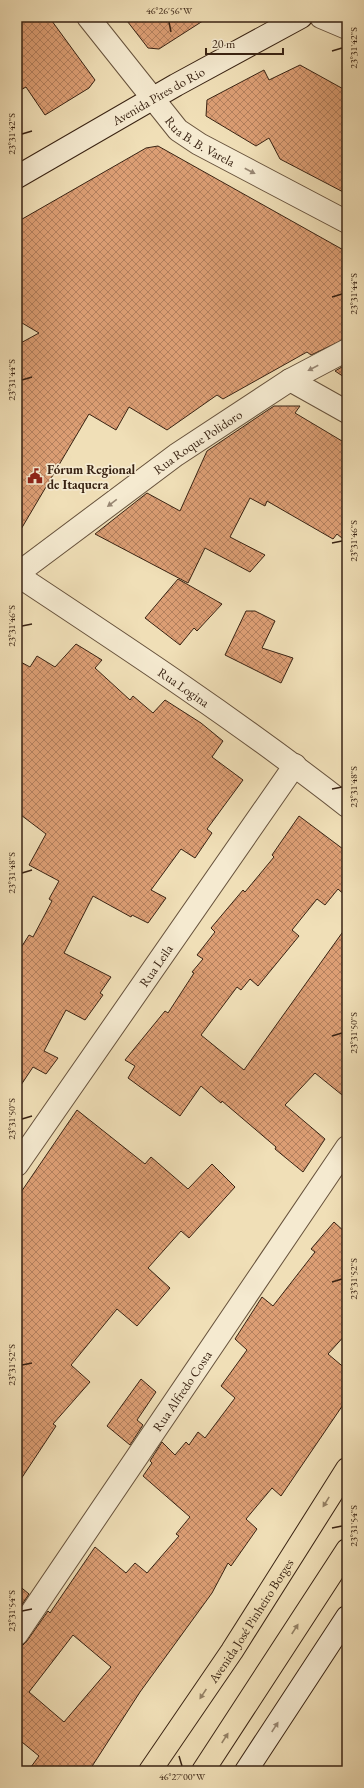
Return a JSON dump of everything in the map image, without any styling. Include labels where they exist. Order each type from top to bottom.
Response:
[{"type":"main road","name":"Avenida José Pinheiro Borges","points":[[150,1771],[232,1651],[347,1469]]},
{"type":"main road","points":[[203,1771],[347,1550]]},
{"type":"street","name":"Rua B. B. Varela","points":[[88,17],[178,130],[199,144],[347,222]]},
{"type":"street","name":"Avenida Pires do Rio","points":[[17,178],[153,99],[301,17]]},
{"type":"street","points":[[321,17],[347,28]]},
{"type":"street","name":"Rua Roque Polidoro","points":[[17,574],[176,454],[290,380],[347,350]]},
{"type":"street","points":[[290,380],[347,412]]},
{"type":"street","name":"Rua Logina","points":[[17,574],[200,697],[295,765],[347,806]]},
{"type":"street","name":"Rua Leila","points":[[17,1165],[295,765]]},
{"type":"street","name":"Rua Alfredo Costa","points":[[17,1634],[347,1147]]},
{"type":"street","points":[[246,1771],[347,1616]]},
{"type":"building","points":[[17,17],[49,17],[95,80],[89,88],[45,115],[26,87],[17,92]]},
{"type":"building","points":[[124,17],[209,17],[159,49],[148,48]]},
{"type":"building","points":[[300,65],[347,91],[347,194],[280,159],[269,138],[256,146],[206,116],[207,100],[264,70],[269,80]]},
{"type":"building","points":[[158,146],[347,252],[347,338],[311,355],[307,352],[223,399],[217,395],[167,430],[129,407],[116,430],[89,414],[17,536],[17,345],[39,333],[17,320],[17,222],[146,148]]},
{"type":"building","points":[[347,364],[347,379],[335,371]]},
{"type":"building","points":[[274,406],[300,406],[295,413],[347,444],[347,542],[337,534],[333,539],[267,501],[265,506],[250,498],[230,537],[265,555],[250,572],[205,548],[188,583],[95,534],[147,493],[180,511],[207,451]]},
{"type":"building","points":[[178,579],[222,604],[197,631],[194,628],[180,645],[145,618]]},
{"type":"building","points":[[246,611],[255,611],[275,621],[262,648],[293,658],[281,683],[225,655]]},
{"type":"building","points":[[76,644],[102,660],[95,668],[130,700],[133,696],[153,713],[165,700],[201,723],[223,741],[212,757],[243,780],[207,829],[212,833],[195,858],[181,849],[151,890],[166,898],[148,923],[132,915],[131,917],[93,896],[64,953],[111,977],[100,993],[103,995],[85,1020],[66,1010],[44,1051],[58,1058],[46,1074],[33,1067],[17,1091],[17,954],[29,935],[33,937],[52,901],[49,899],[59,881],[29,865],[46,834],[17,812],[17,660],[30,667],[37,656],[55,667]]},
{"type":"building","points":[[299,816],[347,852],[347,897],[338,889],[325,905],[317,899],[292,930],[299,936],[258,986],[250,979],[241,990],[237,987],[201,1035],[244,1070],[347,926],[347,1099],[315,1073],[285,1105],[325,1139],[303,1172],[222,1101],[221,1103],[201,1086],[180,1116],[128,1078],[135,1066],[125,1060],[165,1011],[168,1013],[194,973],[192,972],[203,959],[197,955],[215,932],[211,928],[243,890],[245,892],[274,857],[272,855]]},
{"type":"building","points":[[77,1110],[145,1164],[151,1157],[188,1189],[212,1164],[235,1187],[189,1238],[181,1231],[148,1268],[170,1288],[137,1326],[117,1309],[71,1365],[90,1382],[53,1424],[56,1426],[17,1485],[17,1198]]},
{"type":"building","points":[[334,1222],[347,1234],[347,1333],[328,1354],[347,1370],[347,1399],[281,1496],[272,1488],[246,1519],[257,1529],[231,1566],[228,1563],[212,1593],[140,1692],[89,1771],[28,1771],[39,1756],[17,1738],[17,1646],[23,1645],[27,1641],[48,1611],[50,1613],[95,1547],[126,1573],[135,1563],[147,1573],[179,1536],[176,1534],[190,1517],[143,1476],[152,1463],[150,1461],[162,1442],[175,1455],[186,1442],[189,1445],[198,1432],[205,1438],[235,1398],[221,1386],[247,1350],[235,1339],[262,1297],[273,1306],[315,1252],[311,1249]],"holes":[[[73,1635],[111,1667],[64,1722],[29,1692]]]},
{"type":"building","points":[[141,1379],[156,1392],[137,1420],[143,1425],[130,1445],[107,1426]]},
{"type":"building","points":[[17,1584],[29,1594],[17,1612]]},
{"type":"place","name":"Fórum Regional de Itaquera","points":[[35,476]]}]
